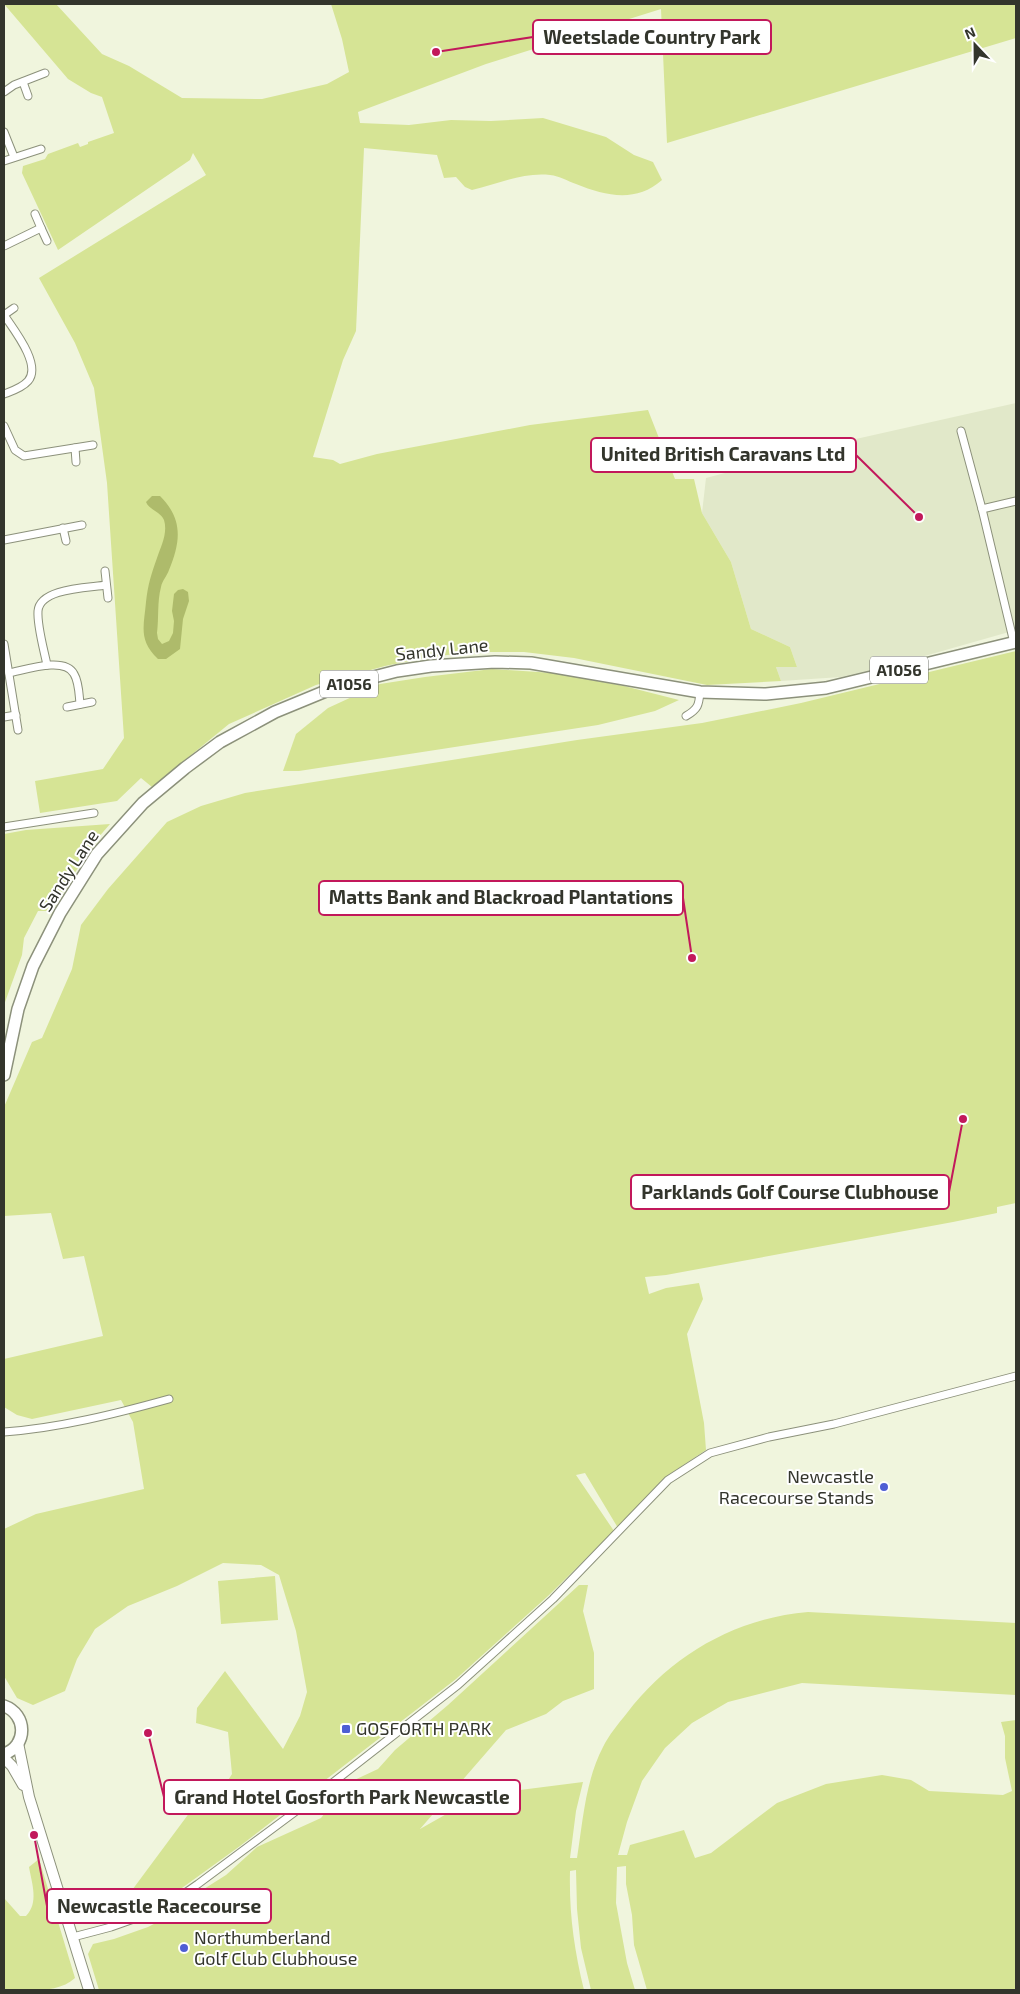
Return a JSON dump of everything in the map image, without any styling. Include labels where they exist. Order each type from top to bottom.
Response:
[{"type":"main road","name":"Sandy Lane","points":[[4,1046],[33,966],[60,913],[97,854],[118,829],[143,804],[185,768],[220,742],[275,712],[326,691],[397,672],[431,666],[495,662],[531,664],[700,692],[766,694],[826,688],[1015,642]]},
{"type":"main road","name":"Sandy Lane","points":[[4,1075],[18,1009]]},
{"type":"main road","points":[[4,1698],[8,1708],[20,1720],[22,1726],[21,1738],[18,1743],[14,1749],[4,1754]]},
{"type":"main road","points":[[18,1743],[29,1797],[89,1990]]},
{"type":"main road","points":[[4,1758],[17,1774],[29,1797]]},
{"type":"street","points":[[4,92],[45,73]]},
{"type":"street","points":[[23,82],[28,96]]},
{"type":"street","points":[[4,132],[14,158]]},
{"type":"street","points":[[4,161],[41,149]]},
{"type":"street","points":[[35,214],[47,241]]},
{"type":"street","points":[[4,246],[41,228]]},
{"type":"street","points":[[4,394],[25,384],[31,378],[33,369],[27,352],[4,315],[14,308]]},
{"type":"street","points":[[4,426],[14,450],[24,456],[92,445]]},
{"type":"street","points":[[961,431],[1015,642]]},
{"type":"street","points":[[74,448],[76,462]]},
{"type":"street","points":[[982,509],[1016,501]]},
{"type":"street","points":[[4,540],[82,525]]},
{"type":"street","points":[[63,528],[66,541]]},
{"type":"street","points":[[105,571],[108,598]]},
{"type":"street","points":[[47,665],[38,615],[39,607],[43,600],[54,593],[106,584]]},
{"type":"street","points":[[4,644],[18,730]]},
{"type":"street","points":[[9,673],[47,665],[65,665],[73,671],[78,683],[80,704]]},
{"type":"street","points":[[686,716],[695,711],[699,704],[700,692]]},
{"type":"street","points":[[67,706],[92,702]]},
{"type":"street","points":[[4,717],[16,715]]},
{"type":"street","name":"Sandy Lane","points":[[4,827],[94,814]]},
{"type":"street","points":[[73,1937],[111,1927],[162,1909],[298,1809],[458,1685],[553,1599],[668,1480],[710,1453],[769,1437],[834,1424],[1016,1376]]},
{"type":"street","points":[[4,1432],[20,1431],[109,1415],[169,1399]]},
{"type":"shaded area","points":[[4,4],[56,4],[102,54],[129,66],[182,98],[262,99],[327,84],[349,72],[342,39],[331,4],[1016,4],[1016,38],[667,143],[661,9],[486,64],[358,112],[360,123],[409,125],[451,120],[491,121],[543,118],[606,137],[634,155],[653,162],[662,180],[642,192],[631,195],[598,192],[550,175],[530,175],[472,190],[465,187],[456,177],[444,178],[437,155],[364,148],[356,331],[343,360],[313,457],[333,460],[340,464],[377,454],[530,425],[648,410],[675,479],[694,479],[702,513],[731,562],[751,629],[790,647],[797,667],[776,667],[781,681],[707,685],[574,658],[524,652],[475,652],[429,657],[385,666],[316,685],[229,724],[152,787],[141,778],[117,801],[40,813],[35,781],[103,769],[124,738],[107,483],[94,388],[75,343],[39,278],[206,175],[193,153],[190,160],[58,250],[22,173],[23,166],[45,159],[48,154],[78,143],[80,147],[88,144],[88,142],[114,133],[102,97],[91,93],[68,79]]},
{"type":"shaded area","points":[[1016,403],[1016,630],[900,663],[841,677],[781,681],[776,667],[797,667],[790,647],[751,629],[731,562],[702,513],[706,478],[847,441]]},
{"type":"shaded area","points":[[152,496],[160,496],[173,513],[178,531],[176,549],[159,598],[157,633],[158,639],[162,644],[169,641],[173,633],[174,621],[172,611],[174,594],[178,590],[183,589],[188,592],[189,601],[183,619],[180,649],[166,659],[158,659],[152,652],[147,645],[144,632],[149,585],[164,539],[165,530],[162,517],[146,502]]},
{"type":"shaded area","points":[[1016,651],[1016,1203],[997,1207],[997,1213],[953,1222],[666,1275],[645,1277],[649,1294],[666,1288],[699,1283],[703,1299],[687,1334],[704,1423],[706,1450],[664,1478],[618,1528],[585,1473],[576,1475],[614,1531],[548,1596],[456,1679],[240,1846],[164,1901],[126,1915],[121,1905],[190,1812],[220,1793],[232,1774],[228,1732],[196,1723],[197,1708],[225,1671],[283,1749],[300,1716],[307,1692],[296,1631],[279,1575],[261,1565],[223,1563],[177,1586],[128,1606],[95,1629],[77,1659],[65,1691],[33,1705],[17,1698],[4,1676],[4,1529],[36,1514],[144,1489],[133,1422],[121,1400],[32,1419],[17,1415],[4,1407],[4,1359],[103,1336],[84,1256],[63,1259],[51,1213],[4,1216],[4,1107],[32,1042],[42,1038],[72,969],[81,925],[108,889],[167,822],[201,806],[245,793],[577,740],[702,723],[801,703]]},
{"type":"shaded area","points":[[492,669],[553,673],[624,686],[679,700],[655,711],[598,725],[299,771],[283,771],[296,734],[328,708],[380,684]]},
{"type":"shaded area","points":[[110,824],[97,839],[55,903],[47,911],[38,911],[24,938],[22,955],[4,1005],[4,834],[26,830]]},
{"type":"shaded area","points":[[275,1576],[278,1620],[221,1624],[218,1581]]},
{"type":"shaded area","points":[[579,1585],[588,1585],[583,1611],[594,1653],[594,1689],[563,1701],[546,1714],[506,1730],[420,1829],[473,1799],[520,1790],[583,1782],[576,1811],[570,1858],[577,1858],[592,1774],[603,1747],[617,1725],[644,1692],[685,1657],[731,1631],[756,1622],[808,1612],[1016,1623],[1016,1695],[802,1683],[728,1702],[692,1723],[665,1748],[642,1781],[627,1822],[618,1855],[627,1855],[630,1845],[684,1830],[695,1858],[711,1853],[777,1803],[826,1784],[882,1775],[911,1780],[929,1791],[1003,1795],[1012,1791],[1005,1758],[1005,1736],[1001,1722],[1016,1720],[1016,1990],[647,1990],[634,1945],[632,1915],[626,1884],[626,1866],[617,1867],[616,1903],[627,1963],[635,1990],[591,1990],[581,1948],[576,1870],[570,1871],[570,1902],[577,1960],[584,1990],[99,1990],[88,1954],[93,1944],[148,1927],[179,1911],[185,1901],[226,1875],[257,1847],[321,1818],[348,1783],[378,1769],[395,1750],[448,1705]]},
{"type":"shaded area","points":[[39,1859],[75,1978],[60,1987],[51,1989],[4,1990],[4,1898],[20,1916],[26,1916],[30,1911],[33,1899],[29,1867]]},
{"type":"place","name":"Weetslade Country Park","points":[[436,52]]},
{"type":"place","name":"United British Caravans Ltd","points":[[919,517]]},
{"type":"place","name":"Matts Bank and Blackroad Plantations","points":[[692,958]]},
{"type":"place","name":"Parklands Golf Course Clubhouse","points":[[963,1119]]},
{"type":"place","name":"Newcastle Racecourse Stands","points":[[884,1487]]},
{"type":"place","name":"GOSFORTH PARK","points":[[346,1729]]},
{"type":"place","name":"Grand Hotel Gosforth Park Newcastle","points":[[148,1733]]},
{"type":"place","name":"Newcastle Racecourse","points":[[34,1835]]},
{"type":"place","name":"Northumberland Golf Club Clubhouse","points":[[184,1948]]}]
